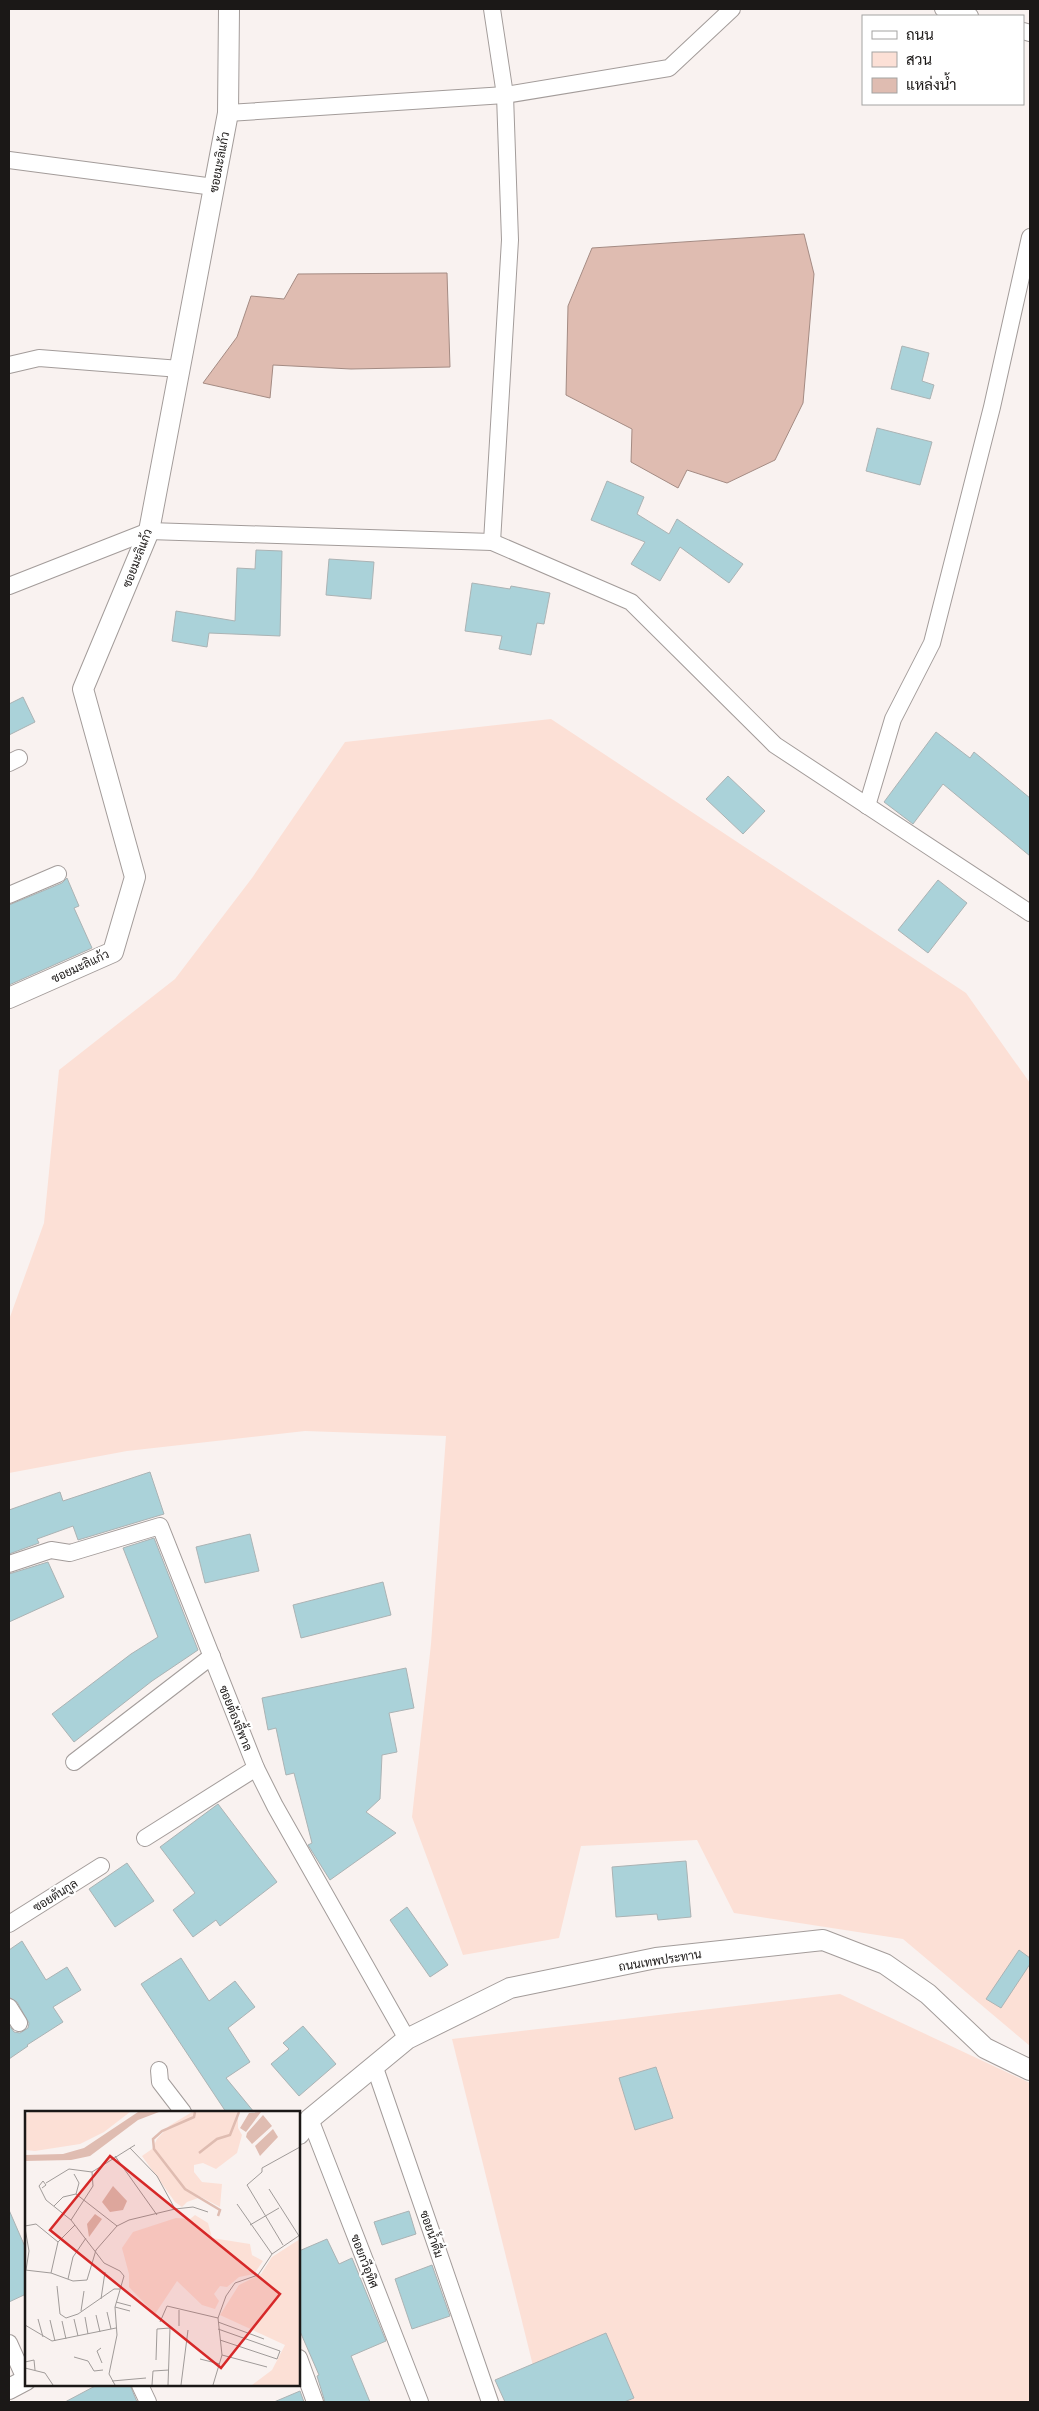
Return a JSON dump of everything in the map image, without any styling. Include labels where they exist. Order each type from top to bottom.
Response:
[{"type":"street","name":"ซอยมะลิแก้ว","points":[[9,998],[113,952],[135,878],[83,689],[149,531],[228,112],[229,9]]},
{"type":"street","points":[[492,9],[505,95],[510,240],[492,542]]},
{"type":"street","points":[[228,112],[505,95],[670,68],[732,9]]},
{"type":"street","points":[[943,9],[966,15]]},
{"type":"street","points":[[9,160],[214,187]]},
{"type":"street","points":[[867,806],[893,719],[932,643],[992,407],[1030,237]]},
{"type":"street","points":[[9,365],[38,358],[180,369]]},
{"type":"street","points":[[9,586],[149,531],[492,542],[631,602],[775,745],[1030,913]]},
{"type":"street","points":[[9,894],[58,874]]},
{"type":"street","name":"ซอยต้องลี้พาล","points":[[9,1564],[51,1550],[70,1553],[160,1526],[256,1768],[275,1806],[407,2039]]},
{"type":"street","points":[[74,1762],[212,1656]]},
{"type":"street","points":[[144,1838],[256,1768]]},
{"type":"street","name":"ซอยตันกูล","points":[[9,1924],[100,1866]]},
{"type":"street","name":"ถนนเทพประทาน","points":[[304,2127],[374,2065],[407,2039],[510,1988],[656,1958],[823,1940],[885,1964],[928,1994],[985,2048],[1030,2070]]},
{"type":"street","points":[[9,2007],[19,2023]]},
{"type":"street","name":"ซอยน้ำดื่ม","points":[[374,2065],[490,2402]]},
{"type":"street","points":[[158,2070],[160,2082],[182,2111]]},
{"type":"street","name":"ซอยกวีอุทิศ","points":[[304,2127],[420,2402]]},
{"type":"street","points":[[9,2343],[25,2378]]},
{"type":"street","points":[[300,2361],[315,2402]]},
{"type":"street","points":[[9,2389],[25,2381]]},
{"type":"street","points":[[140,2386],[148,2402]]},
{"type":"green space","points":[[551,719],[966,993],[1030,1083],[1030,2046],[903,1939],[734,1913],[697,1840],[581,1846],[559,1938],[463,1955],[412,1817],[431,1644],[446,1436],[305,1431],[127,1451],[9,1473],[10,1317],[44,1223],[59,1070],[175,979],[252,878],[345,742]]},
{"type":"green space","points":[[840,1994],[1030,2083],[1030,2402],[542,2402],[452,2039]]},
{"type":"water","points":[[804,234],[814,274],[803,403],[775,460],[727,483],[687,470],[678,488],[631,462],[632,429],[566,395],[568,306],[592,248]]},
{"type":"water","points":[[447,273],[450,367],[351,369],[273,365],[270,398],[203,383],[237,337],[251,296],[284,299],[298,274]]},
{"type":"building","points":[[902,346],[929,353],[922,381],[934,385],[930,399],[891,389]]},
{"type":"building","points":[[877,428],[932,442],[920,485],[866,471]]},
{"type":"building","points":[[607,481],[644,497],[637,514],[669,534],[677,519],[743,564],[729,583],[680,547],[660,581],[631,564],[645,542],[591,520]]},
{"type":"building","points":[[256,550],[282,551],[280,636],[209,633],[207,647],[172,641],[176,611],[235,621],[237,568],[255,569]]},
{"type":"building","points":[[329,559],[374,562],[371,599],[326,595]]},
{"type":"building","points":[[472,583],[510,589],[511,586],[550,593],[544,624],[537,623],[531,655],[499,649],[502,636],[465,631]]},
{"type":"building","points":[[23,697],[35,722],[9,735],[9,704]]},
{"type":"building","points":[[936,732],[970,758],[974,752],[1030,798],[1030,856],[943,784],[913,824],[884,802]]},
{"type":"building","points":[[728,776],[765,811],[743,834],[706,799]]},
{"type":"building","points":[[67,878],[79,906],[74,908],[92,948],[9,985],[9,905],[62,883]]},
{"type":"building","points":[[938,880],[967,903],[928,953],[898,930]]},
{"type":"building","points":[[150,1472],[164,1514],[78,1540],[73,1526],[37,1539],[39,1543],[9,1554],[9,1510],[60,1492],[63,1501]]},
{"type":"building","points":[[250,1534],[259,1571],[205,1583],[196,1547]]},
{"type":"building","points":[[154,1538],[198,1650],[152,1681],[74,1742],[52,1714],[131,1654],[158,1637],[123,1548]]},
{"type":"building","points":[[48,1562],[64,1597],[9,1622],[9,1574]]},
{"type":"building","points":[[383,1582],[391,1615],[301,1638],[293,1605]]},
{"type":"building","points":[[406,1668],[414,1708],[389,1713],[397,1752],[382,1755],[380,1799],[366,1812],[396,1833],[330,1880],[308,1845],[312,1843],[294,1773],[286,1775],[276,1728],[268,1730],[262,1698]]},
{"type":"building","points":[[218,1804],[277,1882],[220,1926],[216,1920],[193,1937],[173,1910],[195,1893],[160,1847]]},
{"type":"building","points":[[686,1861],[691,1917],[658,1920],[657,1914],[616,1917],[612,1867]]},
{"type":"building","points":[[127,1863],[154,1901],[115,1927],[89,1889]]},
{"type":"building","points":[[407,1907],[448,1965],[430,1977],[390,1920]]},
{"type":"building","points":[[22,1941],[46,1980],[67,1967],[81,1990],[53,2007],[63,2022],[9,2059],[9,2025],[14,2032],[20,2033],[28,2028],[29,2023],[17,2002],[9,1997],[9,1950]]},
{"type":"building","points":[[1019,1950],[1030,1958],[1030,1964],[1001,2008],[986,1999]]},
{"type":"building","points":[[181,1958],[209,2001],[235,1981],[255,2007],[228,2028],[250,2062],[226,2078],[253,2111],[225,2111],[141,1984]]},
{"type":"building","points":[[303,2026],[336,2064],[299,2096],[271,2064],[289,2049],[283,2043]]},
{"type":"building","points":[[656,2067],[673,2118],[635,2130],[619,2078]]},
{"type":"building","points":[[9,2210],[25,2247],[25,2294],[9,2302]]},
{"type":"building","points":[[409,2211],[416,2234],[382,2245],[374,2222]]},
{"type":"building","points":[[327,2239],[339,2264],[352,2258],[386,2341],[351,2356],[370,2402],[325,2402],[317,2376],[319,2375],[300,2331],[300,2251]]},
{"type":"building","points":[[432,2265],[450,2316],[412,2329],[395,2279]]},
{"type":"building","points":[[606,2333],[634,2398],[624,2402],[505,2402],[495,2380]]},
{"type":"building","points":[[95,2386],[130,2386],[137,2402],[65,2402]]},
{"type":"building","points":[[300,2391],[304,2402],[274,2402]]}]
